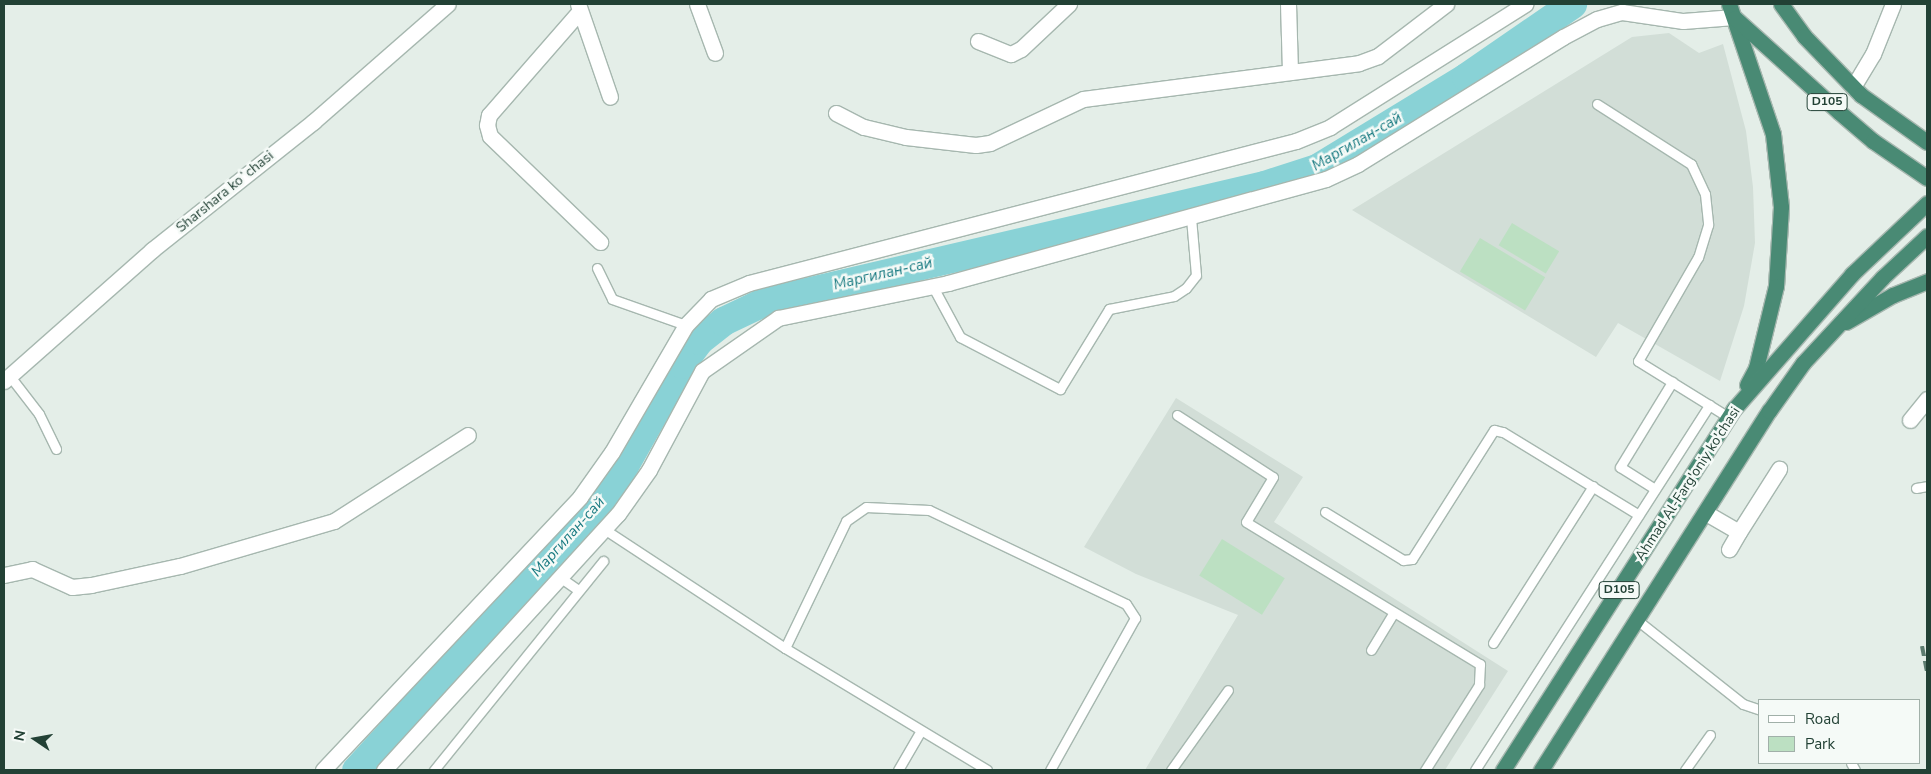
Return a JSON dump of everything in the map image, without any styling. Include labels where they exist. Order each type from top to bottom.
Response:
[{"type":"highway","name":"D105","points":[[1781,4],[1804,36],[1853,87],[1893,120],[1927,142]]},
{"type":"highway","name":"D105","points":[[1731,10],[1866,135],[1927,178]]},
{"type":"highway","points":[[1731,10],[1773,134],[1781,207],[1776,286],[1766,329],[1756,368],[1732,413]]},
{"type":"highway","name":"Ahmad Al-Farg'oniy ko'chasi","points":[[1503,770],[1732,413],[1852,274],[1927,203]]},
{"type":"highway","name":"Ahmad Al-Farg'oniy ko'chasi","points":[[1541,770],[1706,513],[1769,411],[1829,332],[1927,236]]},
{"type":"highway","points":[[1829,332],[1893,295],[1927,281]]},
{"type":"street","name":"Sharshara koʻchasi","points":[[6,378],[152,250],[313,122],[448,4]]},
{"type":"street","points":[[697,4],[715,53]]},
{"type":"street","points":[[978,41],[1011,54],[1021,49],[1069,4]]},
{"type":"street","points":[[1288,4],[1290,72]]},
{"type":"street","points":[[836,114],[864,127],[906,137],[976,145],[990,143],[1083,100],[1359,64],[1378,56],[1446,4]]},
{"type":"street","points":[[323,770],[580,497],[612,452],[686,325],[711,299],[728,289],[1296,141],[1330,127],[1525,4]]},
{"type":"street","points":[[1853,87],[1873,54],[1893,4]]},
{"type":"street","points":[[578,8],[610,97]]},
{"type":"street","points":[[578,8],[489,115],[487,126],[490,136],[600,242]]},
{"type":"street","points":[[384,770],[604,529],[649,470],[702,371],[778,318],[933,287],[1191,218],[1326,179],[1358,164],[1563,37],[1597,19],[1622,12],[1683,21],[1731,10]]},
{"type":"street","points":[[1910,420],[1927,399]]},
{"type":"street","points":[[4,575],[32,569],[72,587],[91,585],[180,566],[334,521],[468,435]]},
{"type":"street","points":[[1729,549],[1779,469]]},
{"type":"street","points":[[1706,513],[1740,532]]},
{"type":"lane","points":[[1597,104],[1691,164],[1705,194],[1708,225],[1698,257],[1638,361],[1709,405],[1732,413]]},
{"type":"lane","points":[[933,287],[960,337],[1060,389],[1109,309],[1174,296],[1186,288],[1196,274],[1191,218]]},
{"type":"lane","points":[[597,268],[612,299],[686,325]]},
{"type":"lane","points":[[6,378],[39,414],[56,449]]},
{"type":"lane","points":[[1655,489],[1620,467],[1672,382]]},
{"type":"lane","points":[[1475,770],[1709,405]]},
{"type":"lane","points":[[1177,415],[1272,476],[1246,522],[1480,664],[1482,675],[1479,685],[1425,770]]},
{"type":"lane","points":[[1325,512],[1404,560],[1412,559],[1494,430],[1503,432],[1639,515]]},
{"type":"lane","points":[[1493,643],[1593,486]]},
{"type":"lane","points":[[1916,488],[1927,486]]},
{"type":"lane","points":[[785,648],[846,521],[866,507],[929,510],[1126,604],[1135,618],[1050,770]]},
{"type":"lane","points":[[604,529],[785,648],[920,732],[986,770]]},
{"type":"lane","points":[[434,770],[603,561]]},
{"type":"lane","points":[[560,578],[578,590]]},
{"type":"lane","points":[[1371,650],[1394,612]]},
{"type":"lane","points":[[1637,620],[1743,704],[1758,709]]},
{"type":"lane","points":[[1171,770],[1228,690]]},
{"type":"lane","points":[[898,770],[920,732]]},
{"type":"lane","points":[[1685,770],[1710,735]]},
{"type":"shaded area","points":[[1669,33],[1699,53],[1723,44],[1746,131],[1753,187],[1755,243],[1744,306],[1720,381],[1618,323],[1596,357],[1352,210],[1632,37]]},
{"type":"shaded area","points":[[1176,398],[1303,477],[1274,522],[1508,671],[1445,770],[1145,770],[1238,615],[1136,574],[1084,547]]},
{"type":"green space","points":[[1512,223],[1559,251],[1546,274],[1499,245]]},
{"type":"green space","points":[[1480,238],[1545,277],[1525,311],[1460,271]]},
{"type":"green space","points":[[1222,539],[1285,578],[1262,615],[1199,575]]},
{"type":"waterway","name":"Маргилан-сай","points":[[356,770],[608,494],[681,364],[699,340],[723,321],[763,302],[1264,185],[1317,168],[1466,77],[1572,4]]},
{"type":"railway","points":[[1922,646],[1927,672]]}]
